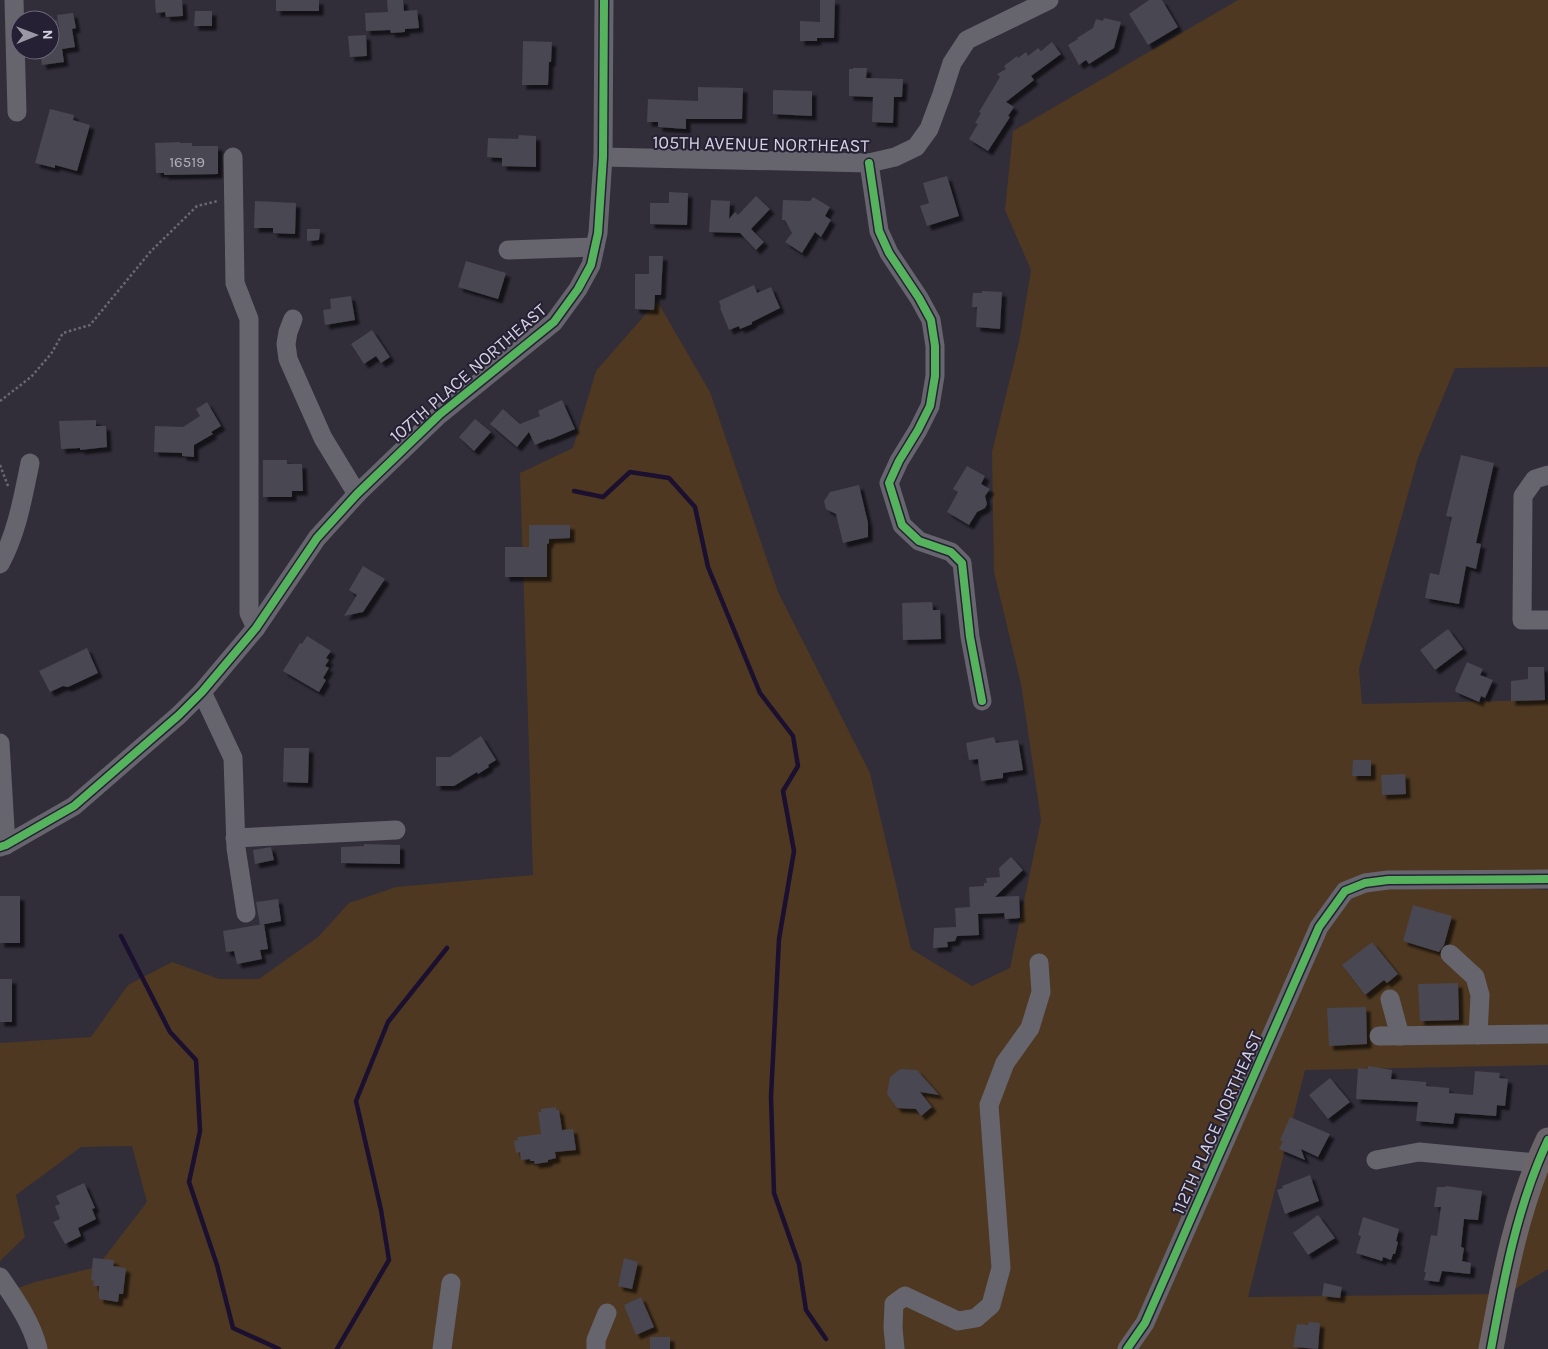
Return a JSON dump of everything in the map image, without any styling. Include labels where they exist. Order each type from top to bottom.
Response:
[{"type":"main road","points":[[1491,1349],[1511,1245],[1537,1163],[1548,1140]]},
{"type":"street","points":[[14,0],[17,112]]},
{"type":"street","name":"107TH PLACE NORTHEAST","points":[[3,846],[74,806],[202,692],[256,628],[316,538],[357,494],[439,415],[554,322],[578,289],[591,265],[598,233],[603,157],[604,0]]},
{"type":"street","name":"105TH AVENUE NORTHEAST","points":[[603,157],[869,163],[895,157],[916,146],[929,129],[952,62],[966,40],[1049,0]]},
{"type":"street","points":[[233,157],[235,283],[249,319],[250,613],[256,628]]},
{"type":"street","points":[[869,163],[879,230],[889,253],[919,298],[931,320],[935,346],[935,376],[930,406],[899,461],[889,483],[902,525],[919,541],[951,552],[962,563],[970,637],[982,701]]},
{"type":"street","points":[[508,250],[595,247]]},
{"type":"street","points":[[294,319],[288,332],[286,344],[288,359],[323,438],[357,494]]},
{"type":"street","points":[[0,564],[8,550],[21,506],[30,463]]},
{"type":"street","points":[[1542,477],[1523,496],[1522,620],[1548,620]]},
{"type":"street","points":[[202,692],[233,758],[235,838],[246,913]]},
{"type":"street","points":[[0,743],[3,846]]},
{"type":"street","points":[[235,838],[396,830]]},
{"type":"street","name":"112TH PLACE NORTHEAST","points":[[1127,1349],[1145,1323],[1319,927],[1345,891],[1365,883],[1388,880],[1548,880]]},
{"type":"street","points":[[1450,954],[1475,977],[1480,995],[1478,1035]]},
{"type":"street","points":[[895,1349],[893,1328],[894,1304],[905,1296],[958,1321],[976,1318],[991,1305],[1001,1268],[989,1105],[1005,1063],[1030,1028],[1041,992],[1039,963]]},
{"type":"street","points":[[1390,999],[1400,1036]]},
{"type":"street","points":[[1379,1036],[1548,1034]]},
{"type":"street","points":[[1376,1160],[1419,1152],[1537,1163]]},
{"type":"street","points":[[0,1278],[34,1335],[38,1349]]},
{"type":"street","points":[[442,1349],[451,1283]]},
{"type":"street","points":[[596,1349],[596,1340],[607,1313]]},
{"type":"path","points":[[0,401],[31,377],[51,354],[63,334],[90,325],[151,251],[197,206],[233,198]]},
{"type":"shaded area","points":[[1238,0],[1548,0],[1548,367],[1455,368],[1418,458],[1359,669],[1362,704],[1548,700],[1548,879],[1398,881],[1548,890],[1548,1065],[1305,1070],[1248,1297],[1498,1294],[1489,1349],[41,1349],[4,1293],[35,1282],[97,1267],[147,1202],[132,1146],[81,1147],[16,1195],[25,1237],[0,1261],[0,1043],[91,1037],[128,985],[172,962],[219,979],[259,979],[318,937],[349,903],[396,887],[533,875],[520,473],[573,448],[596,371],[657,301],[710,392],[778,592],[870,773],[911,949],[972,986],[1010,968],[1041,820],[1021,684],[994,572],[992,452],[1019,342],[1031,270],[1005,210],[1013,131]]},
{"type":"shaded area","points":[[1548,1140],[1548,1269],[1500,1298]]},
{"type":"building","points":[[155,0],[182,0],[183,16],[166,17],[165,12],[156,13]]},
{"type":"building","points":[[276,0],[319,0],[319,11],[276,11]]},
{"type":"building","points":[[387,0],[403,0],[404,11],[417,10],[419,28],[391,33],[390,30],[366,31],[365,13],[388,12]]},
{"type":"building","points":[[820,0],[835,0],[834,38],[800,41],[800,21],[820,22]]},
{"type":"building","points":[[1149,0],[1162,0],[1178,27],[1148,45],[1129,14]]},
{"type":"building","points":[[195,11],[212,11],[212,26],[194,26]]},
{"type":"building","points":[[73,13],[76,28],[72,29],[75,47],[62,49],[64,62],[42,65],[41,60],[60,60],[60,15]]},
{"type":"building","points":[[1104,18],[1121,22],[1114,48],[1089,64],[1086,60],[1079,65],[1068,45],[1093,28],[1096,19],[1103,21]]},
{"type":"building","points":[[366,35],[367,56],[350,57],[348,36]]},
{"type":"building","points":[[523,41],[552,42],[548,85],[522,85]]},
{"type":"building","points":[[1052,42],[1061,54],[1031,76],[1034,80],[1006,102],[1014,107],[1008,116],[1010,117],[988,151],[969,139],[978,124],[975,123],[981,113],[979,112],[1000,77],[997,74],[1006,69],[1004,66],[1017,56],[1018,58],[1026,52],[1028,56],[1038,48],[1041,51]]},
{"type":"building","points":[[867,68],[866,78],[903,79],[902,97],[894,97],[893,123],[872,122],[873,97],[849,96],[849,69]]},
{"type":"building","points":[[698,87],[743,88],[742,119],[686,119],[686,129],[658,127],[658,122],[647,122],[648,99],[698,101]]},
{"type":"building","points":[[773,90],[812,91],[812,116],[773,114]]},
{"type":"building","points":[[50,109],[74,115],[73,120],[90,125],[77,171],[55,165],[55,168],[35,163]]},
{"type":"building","points":[[519,135],[536,136],[536,167],[502,166],[502,158],[487,157],[488,138],[518,139]]},
{"type":"building","points":[[155,143],[192,143],[192,146],[218,146],[218,174],[164,175],[164,173],[156,173]]},
{"type":"building","points":[[947,176],[959,216],[927,226],[920,206],[929,203],[923,183]]},
{"type":"building","points":[[669,192],[688,193],[687,225],[650,224],[650,203],[669,203]]},
{"type":"building","points":[[756,196],[770,209],[751,229],[764,242],[756,250],[740,233],[709,232],[711,200],[730,201],[729,219],[735,212],[738,215]]},
{"type":"building","points":[[813,197],[830,207],[825,216],[831,220],[821,237],[815,232],[802,253],[785,242],[792,233],[785,220],[782,220],[783,200],[810,201]]},
{"type":"building","points":[[255,201],[296,203],[295,234],[273,233],[273,228],[254,228]]},
{"type":"building","points":[[307,229],[320,229],[319,240],[307,241]]},
{"type":"building","points":[[649,256],[663,256],[661,295],[655,295],[654,310],[635,309],[635,274],[649,274]]},
{"type":"building","points":[[466,261],[506,273],[498,299],[458,287]]},
{"type":"building","points":[[754,285],[757,293],[771,287],[780,308],[752,322],[752,324],[740,329],[739,326],[729,330],[719,301]]},
{"type":"building","points":[[982,291],[1002,292],[1000,329],[976,327],[977,307],[972,307],[973,293],[982,293]]},
{"type":"building","points":[[351,296],[355,320],[325,325],[323,310],[331,309],[330,299]]},
{"type":"building","points":[[372,330],[390,357],[381,363],[376,356],[364,364],[351,344]]},
{"type":"building","points":[[562,400],[575,429],[535,445],[529,432],[517,447],[490,424],[503,409],[520,424],[540,416],[538,411]]},
{"type":"building","points":[[207,402],[221,426],[211,432],[213,434],[194,445],[194,457],[182,456],[182,453],[154,452],[155,426],[183,427],[200,416],[196,409]]},
{"type":"building","points":[[475,419],[491,432],[474,451],[459,437]]},
{"type":"building","points":[[96,420],[96,426],[106,426],[107,447],[80,450],[80,448],[61,449],[59,421]]},
{"type":"building","points":[[1461,455],[1494,463],[1476,543],[1481,544],[1476,569],[1466,566],[1459,604],[1425,598],[1430,573],[1439,575],[1452,517],[1446,516]]},
{"type":"building","points":[[263,460],[287,460],[287,464],[302,464],[303,491],[292,491],[292,497],[263,497]]},
{"type":"building","points":[[967,466],[985,476],[981,484],[990,489],[985,496],[987,504],[985,508],[977,512],[969,525],[947,512],[958,492],[953,489]]},
{"type":"building","points":[[859,485],[868,523],[868,537],[843,543],[836,514],[826,509],[824,501],[830,492]]},
{"type":"building","points":[[529,525],[570,525],[570,538],[549,539],[547,544],[547,577],[505,577],[505,547],[529,547]]},
{"type":"building","points":[[363,566],[385,579],[363,612],[344,616],[357,595],[349,590]]},
{"type":"building","points":[[932,602],[933,610],[940,610],[941,639],[903,640],[902,603]]},
{"type":"building","points":[[1448,629],[1463,649],[1435,670],[1420,650]]},
{"type":"building","points":[[307,636],[331,651],[326,658],[329,660],[325,666],[329,668],[323,678],[326,680],[319,692],[283,671],[300,643],[302,644]]},
{"type":"building","points":[[87,648],[98,673],[68,687],[63,686],[50,692],[39,671]]},
{"type":"building","points":[[1467,662],[1483,669],[1480,675],[1493,680],[1485,698],[1481,696],[1479,702],[1455,690]]},
{"type":"building","points":[[1528,667],[1544,667],[1545,700],[1511,701],[1511,681],[1528,679]]},
{"type":"building","points":[[481,736],[496,760],[478,774],[477,772],[454,786],[436,786],[436,757],[450,757]]},
{"type":"building","points":[[994,737],[996,743],[1018,740],[1023,770],[1003,773],[1003,778],[981,781],[978,759],[969,760],[966,743]]},
{"type":"building","points":[[284,748],[309,748],[308,783],[283,782]]},
{"type":"building","points":[[1353,760],[1371,760],[1371,776],[1352,776]]},
{"type":"building","points":[[1405,774],[1406,794],[1382,795],[1381,775]]},
{"type":"building","points":[[364,844],[400,845],[400,864],[341,863],[341,847],[364,846]]},
{"type":"building","points":[[271,847],[274,860],[255,864],[253,850]]},
{"type":"building","points":[[1011,857],[1023,870],[995,897],[1019,896],[1020,918],[1005,919],[1004,913],[978,914],[979,935],[957,936],[955,941],[947,942],[948,947],[933,948],[934,928],[956,927],[955,908],[970,907],[969,887],[984,886],[984,883],[987,883],[986,878],[1000,877],[999,868]]},
{"type":"building","points":[[0,896],[20,896],[20,943],[0,943]]},
{"type":"building","points":[[278,899],[281,921],[260,925],[256,902]]},
{"type":"building","points":[[1413,905],[1452,916],[1444,945],[1439,952],[1403,941]]},
{"type":"building","points":[[264,924],[268,949],[260,950],[262,959],[237,964],[234,951],[226,952],[223,931]]},
{"type":"building","points":[[1372,942],[1398,974],[1387,983],[1384,980],[1365,995],[1342,965]]},
{"type":"building","points":[[0,979],[12,979],[12,1022],[0,1022]]},
{"type":"building","points":[[1458,983],[1459,1020],[1420,1021],[1418,984]]},
{"type":"building","points":[[1366,1007],[1367,1044],[1329,1046],[1327,1008]]},
{"type":"building","points":[[1368,1066],[1392,1070],[1391,1079],[1426,1082],[1426,1086],[1449,1088],[1449,1093],[1473,1095],[1475,1071],[1500,1073],[1499,1078],[1508,1079],[1505,1106],[1497,1105],[1496,1116],[1455,1113],[1453,1124],[1416,1121],[1418,1102],[1356,1099],[1358,1068],[1368,1069]]},
{"type":"building","points":[[900,1069],[917,1070],[939,1095],[920,1092],[932,1107],[921,1116],[916,1109],[897,1108],[887,1094],[890,1077]]},
{"type":"building","points":[[1330,1078],[1350,1102],[1328,1119],[1309,1095]]},
{"type":"building","points":[[556,1107],[556,1110],[559,1110],[562,1130],[573,1129],[576,1150],[555,1152],[556,1158],[548,1160],[548,1162],[535,1164],[530,1159],[521,1160],[520,1152],[516,1153],[514,1141],[518,1140],[517,1137],[541,1134],[538,1112],[541,1112],[541,1109]]},
{"type":"building","points":[[1290,1117],[1330,1134],[1318,1157],[1301,1149],[1305,1160],[1279,1149],[1283,1141],[1280,1140]]},
{"type":"building","points":[[1310,1175],[1319,1201],[1285,1214],[1277,1190],[1283,1188],[1282,1186]]},
{"type":"building","points":[[84,1183],[95,1208],[92,1209],[96,1219],[78,1228],[81,1236],[65,1244],[53,1222],[60,1219],[55,1206],[60,1204],[56,1196]]},
{"type":"building","points":[[1446,1186],[1482,1191],[1478,1220],[1464,1219],[1461,1247],[1464,1248],[1462,1261],[1471,1263],[1470,1274],[1442,1271],[1439,1282],[1424,1280],[1431,1235],[1437,1236],[1441,1207],[1434,1207],[1437,1187]]},
{"type":"building","points":[[1318,1215],[1335,1238],[1308,1255],[1293,1233]]},
{"type":"building","points":[[1363,1217],[1399,1229],[1395,1254],[1393,1254],[1391,1260],[1383,1257],[1382,1261],[1356,1253],[1361,1236],[1358,1235]]},
{"type":"building","points":[[93,1258],[114,1260],[113,1266],[126,1268],[123,1294],[119,1294],[118,1302],[99,1299],[99,1286],[93,1286],[94,1281],[91,1280]]},
{"type":"building","points":[[624,1258],[638,1262],[632,1289],[618,1286]]},
{"type":"building","points":[[1324,1283],[1342,1287],[1340,1298],[1322,1296]]},
{"type":"building","points":[[641,1297],[654,1327],[636,1335],[624,1305]]},
{"type":"building","points":[[1309,1322],[1320,1323],[1318,1349],[1293,1347],[1297,1324],[1308,1325]]},
{"type":"building","points":[[650,1337],[670,1337],[670,1349],[650,1349]]},
{"type":"waterway","points":[[574,491],[603,497],[630,472],[669,478],[695,507],[708,567],[760,693],[793,736],[798,766],[783,791],[794,851],[779,939],[771,1097],[774,1193],[799,1264],[806,1310],[826,1339]]},
{"type":"waterway","points":[[121,936],[170,1032],[196,1060],[200,1131],[189,1182],[217,1265],[233,1328],[279,1349]]},
{"type":"waterway","points":[[337,1349],[389,1260],[381,1210],[356,1101],[388,1022],[447,948]]},
{"type":"cycle path","points":[[0,847],[74,806],[179,715],[202,692],[256,628],[317,538],[357,494],[439,415],[554,322],[578,289],[591,265],[598,233],[603,157],[604,0]]},
{"type":"cycle path","points":[[869,163],[879,231],[889,253],[919,298],[931,320],[935,346],[935,376],[930,406],[899,461],[889,483],[902,525],[919,541],[951,552],[962,563],[970,637],[982,701]]},
{"type":"cycle path","points":[[1127,1349],[1145,1323],[1319,927],[1345,891],[1365,883],[1388,880],[1548,879]]},
{"type":"cycle path","points":[[1491,1349],[1520,1216],[1537,1165],[1548,1140]]}]
